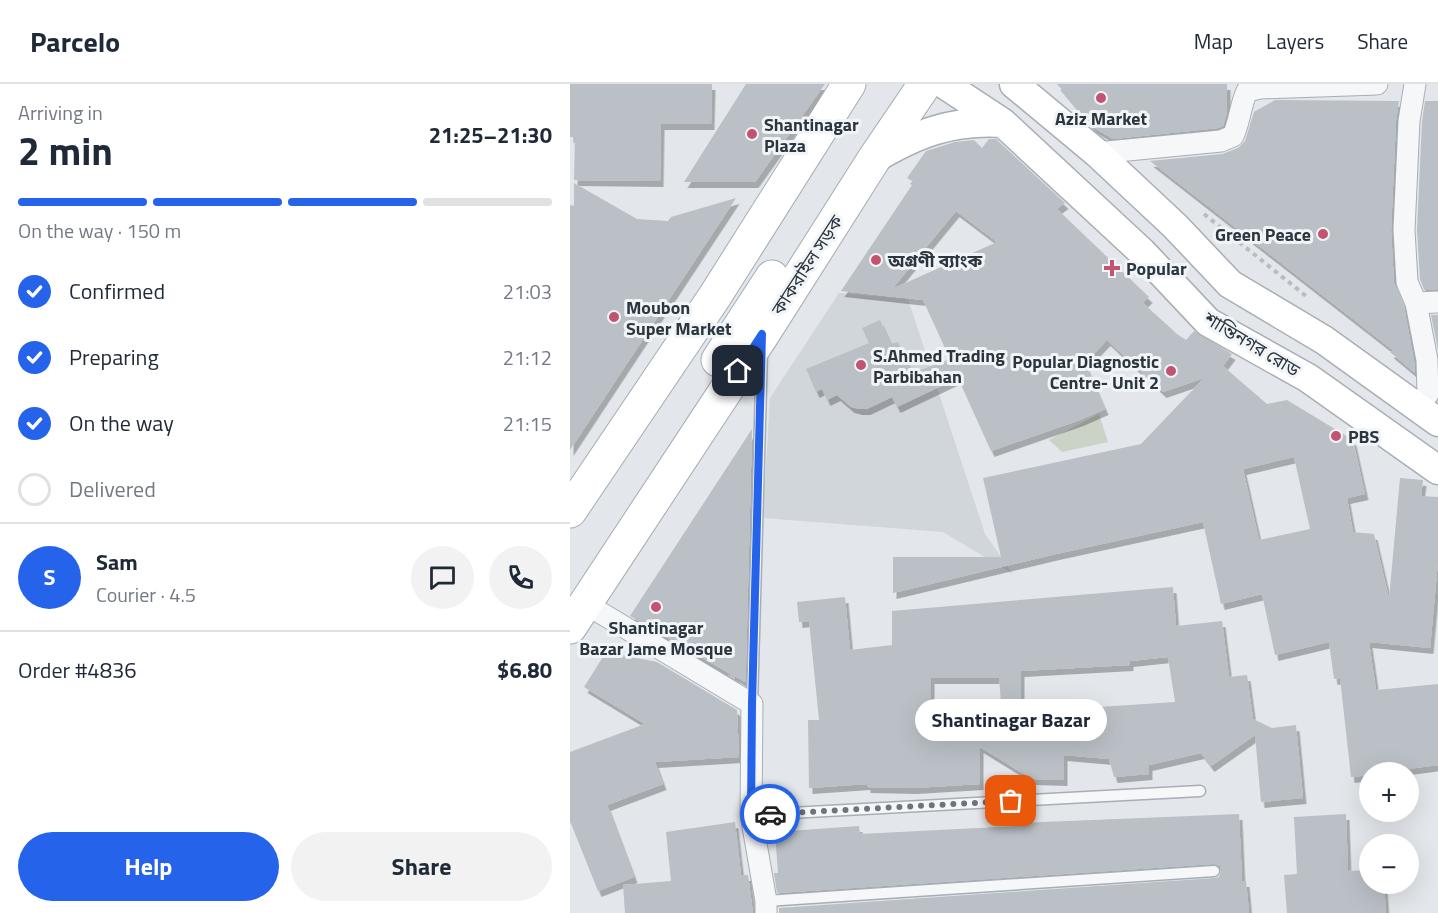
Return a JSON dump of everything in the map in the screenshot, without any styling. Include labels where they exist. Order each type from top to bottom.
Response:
[{"type":"main road","points":[[570,511],[715,296],[849,84]]},
{"type":"main road","points":[[575,607],[767,284],[902,84]]},
{"type":"main road","name":"কাকরাইল সড়ক","points":[[575,607],[762,334],[925,84]]},
{"type":"main road","name":"শান্তিনগর রোড","points":[[944,84],[1003,123],[1142,252],[1208,322],[1308,378],[1438,470]]},
{"type":"main road","points":[[1023,88],[1175,226],[1230,284],[1324,340],[1428,415]]},
{"type":"main road","points":[[874,159],[899,144],[934,129],[984,122],[1003,123]]},
{"type":"street","points":[[1097,153],[1221,141],[1233,136],[1247,91],[1260,88],[1377,84]]},
{"type":"street","points":[[1415,84],[1409,121],[1404,230],[1407,282],[1416,303],[1427,360],[1428,415]]},
{"type":"street","points":[[1416,303],[1438,302]]},
{"type":"street","points":[[575,607],[752,704],[751,815],[766,907]]},
{"type":"lane","points":[[752,704],[762,334]]},
{"type":"lane","points":[[751,815],[1200,791]]},
{"type":"lane","points":[[766,907],[1214,871]]},
{"type":"path","points":[[1195,208],[1307,297]]},
{"type":"shaded area","points":[[839,293],[908,299],[985,534],[1013,574],[943,532],[763,518],[770,398]]},
{"type":"green space","points":[[1099,414],[1108,442],[1062,452],[1049,440]]},
{"type":"building","points":[[570,84],[712,84],[711,124],[661,124],[660,181],[574,180],[575,137],[570,137]]},
{"type":"building","name":"Shantinagar Plaza","points":[[746,84],[825,84],[755,182],[684,182]]},
{"type":"building","points":[[1057,84],[1227,84],[1227,112],[1223,126],[1218,128],[1113,139],[1093,127]]},
{"type":"building","name":"Green Peace","points":[[1275,100],[1399,101],[1396,120],[1391,231],[1394,283],[1404,307],[1415,373],[1390,352],[1394,351],[1150,161],[1222,154],[1238,148],[1245,141],[1254,112]]},
{"type":"building","points":[[1425,101],[1438,101],[1438,289],[1424,290],[1420,279],[1417,230]]},
{"type":"building","points":[[989,139],[996,139],[1065,203],[1057,209],[1149,297],[1143,303],[1177,334],[1186,340],[1194,331],[1232,354],[1223,366],[1267,404],[1287,400],[1353,440],[1365,494],[1347,498],[1353,532],[1374,534],[1389,599],[1400,478],[1423,480],[1421,496],[1438,497],[1438,561],[1430,648],[1369,642],[1376,690],[1438,684],[1438,765],[1419,768],[1419,762],[1359,762],[1359,776],[1351,777],[1340,678],[1334,679],[1329,642],[1275,655],[1262,594],[1221,604],[1203,522],[893,593],[893,557],[1001,557],[983,478],[1141,444],[1204,378],[1163,392],[1107,340],[1085,363],[1105,409],[991,451],[958,378],[897,407],[892,397],[867,409],[859,409],[851,407],[837,395],[827,400],[822,389],[816,392],[806,369],[869,343],[862,328],[880,320],[891,344],[898,342],[912,373],[950,359],[923,300],[841,291],[914,182],[907,178],[926,151],[955,142],[974,140],[982,148]],"holes":[[[956,211],[997,242],[892,289]],[[1294,457],[1310,529],[1259,540],[1243,469]]]},
{"type":"building","name":"Moubon Super Market","points":[[574,183],[637,219],[668,221],[671,217],[736,198],[570,450],[570,205],[574,206]]},
{"type":"building","points":[[1431,315],[1438,315],[1438,350]]},
{"type":"building","points":[[752,429],[745,682],[728,675],[734,676],[630,616]]},
{"type":"building","points":[[1173,587],[1176,626],[1222,621],[1229,677],[1247,675],[1253,719],[1272,728],[1296,725],[1303,798],[1261,802],[1255,735],[1211,766],[1201,753],[1149,765],[1149,774],[1114,777],[1109,759],[1064,755],[1064,780],[1032,779],[980,747],[980,784],[914,788],[867,787],[867,784],[809,788],[808,720],[819,720],[809,621],[799,622],[797,602],[845,597],[850,650],[892,645],[892,611]],"holes":[[[1168,657],[1175,702],[1021,710],[1021,671],[1130,665],[1130,661]],[[931,678],[999,678],[1002,714],[931,719]]]},
{"type":"building","points":[[606,652],[657,662],[737,710],[739,757],[655,762],[663,784],[607,805],[634,877],[598,891],[570,821],[570,752],[645,724],[584,687]]},
{"type":"building","points":[[1239,814],[1242,881],[1246,881],[1249,913],[779,913],[779,908],[1215,878],[1219,877],[1221,871],[1220,866],[1214,864],[777,893],[774,873],[778,873],[775,832],[859,826],[860,834],[1019,826],[1019,823]]},
{"type":"building","points":[[1346,814],[1348,871],[1359,870],[1359,894],[1385,894],[1386,913],[1287,913],[1284,875],[1297,874],[1294,817]]},
{"type":"building","points":[[735,822],[741,875],[748,875],[753,913],[625,913],[623,885],[671,881],[666,832]]},
{"type":"way so far","points":[[770,814],[1011,801]]},
{"type":"place","name":"Aziz Market","points":[[1101,98]]},
{"type":"place","name":"Shantinagar Plaza","points":[[752,134]]},
{"type":"place","name":"Green Peace","points":[[1323,234]]},
{"type":"place","name":"অগ্রণী ব্যাংক","points":[[876,260]]},
{"type":"place","name":"Popular","points":[[1112,268]]},
{"type":"place","name":"Moubon Super Market","points":[[614,317]]},
{"type":"place","name":"S.Ahmed Trading Parbibahan","points":[[861,365]]},
{"type":"place","name":"Popular Diagnostic Centre- Unit 2","points":[[1171,371]]},
{"type":"place","name":"PBS","points":[[1336,436]]},
{"type":"place","name":"Shantinagar Bazar Jame Mosque","points":[[656,607]]},
{"type":"place","name":"Shantinagar Bazar","points":[[1011,801]]},
{"type":"route","points":[[738,371],[762,334],[751,815],[770,814]]}]
